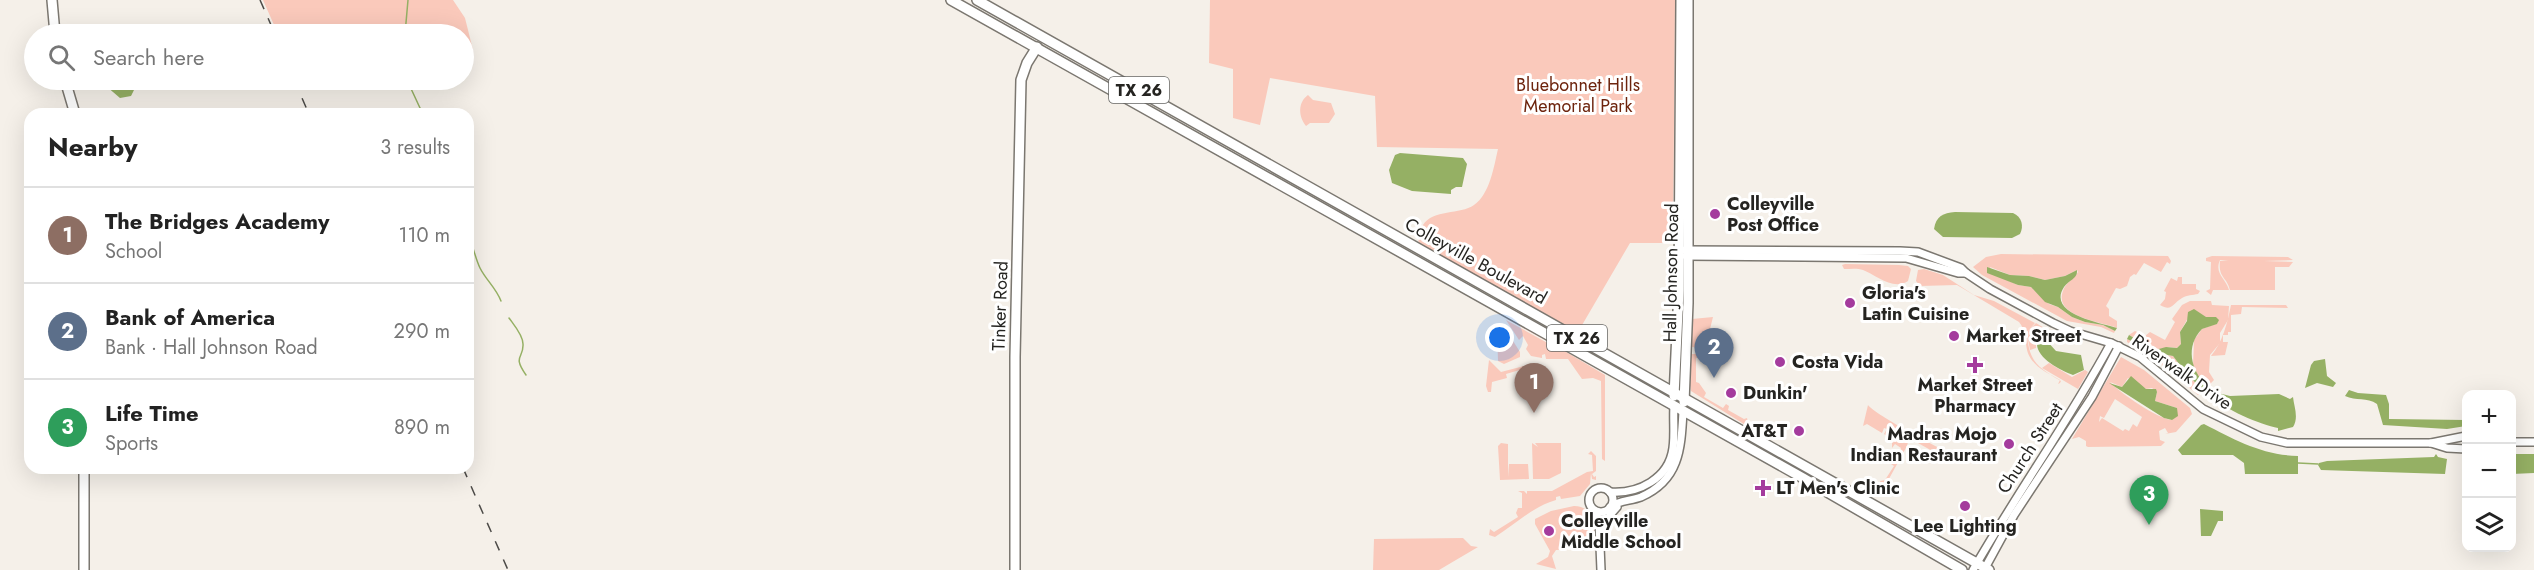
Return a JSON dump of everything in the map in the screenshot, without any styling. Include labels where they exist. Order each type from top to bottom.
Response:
[{"type":"main road","points":[[52,0],[54,24]]},
{"type":"main road","name":"Colleyville Boulevard","points":[[951,0],[1962,570]]},
{"type":"main road","name":"Colleyville Boulevard","points":[[977,0],[1982,568]]},
{"type":"main road","name":"Hall Johnson Road","points":[[1678,408],[1684,398],[1688,315],[1684,253],[1681,0]]},
{"type":"main road","name":"Hall Johnson Road","points":[[1678,408],[1674,392],[1679,290],[1684,253],[1688,0]]},
{"type":"main road","name":"Tinker Road","points":[[1015,570],[1015,357],[1021,80],[1027,63],[1037,47]]},
{"type":"main road","points":[[68,90],[73,108]]},
{"type":"main road","points":[[1173,124],[1178,112]]},
{"type":"main road","points":[[1440,274],[1446,264]]},
{"type":"main road","points":[[1679,290],[1688,315]]},
{"type":"main road","points":[[84,474],[84,570]]},
{"type":"street","name":"Riverwalk Drive","points":[[1684,253],[1916,256],[1958,273],[1966,273],[2070,331],[2115,345],[2140,357],[2203,409],[2260,437],[2287,443],[2431,443],[2462,448]]},
{"type":"street","name":"Church Street","points":[[1982,568],[2024,485],[2115,345]]},
{"type":"street","name":"Church Street","points":[[1982,568],[2092,397],[2115,345]]},
{"type":"street","name":"Hall Johnson Road","points":[[1608,509],[1617,503],[1630,501],[1663,481],[1681,450],[1678,408]]},
{"type":"street","points":[[2055,436],[2063,441]]},
{"type":"street","name":"Riverwalk Drive","points":[[2431,443],[2462,437]]},
{"type":"street","points":[[2516,442],[2534,442]]},
{"type":"street","points":[[2024,485],[2031,489]]},
{"type":"street","points":[[1601,570],[1601,536],[1595,511],[1589,502],[1592,492],[1600,488],[1610,492],[1644,491]]},
{"type":"street","points":[[1601,536],[1608,509],[1613,501],[1610,492]]},
{"type":"street","points":[[1601,536],[1611,513],[1618,506],[1630,501]]},
{"type":"street","points":[[1595,511],[1608,509]]},
{"type":"green space","points":[[263,0],[453,0],[466,24],[274,24]]},
{"type":"green space","name":"Bluebonnet Hills Memorial Park","points":[[1210,0],[1675,0],[1673,243],[1630,243],[1578,332],[1418,244],[1422,227],[1427,220],[1440,214],[1468,208],[1479,200],[1490,179],[1498,149],[1377,147],[1375,96],[1270,78],[1260,125],[1233,118],[1233,69],[1209,63]]},
{"type":"green space","points":[[1308,95],[1313,100],[1331,103],[1335,114],[1329,123],[1310,123],[1306,126],[1300,109],[1302,101]]},
{"type":"green space","points":[[2001,254],[2168,256],[2171,261],[2170,264],[2167,262],[2161,272],[2144,263],[2136,275],[2130,277],[2127,286],[2116,288],[2106,306],[2109,309],[2109,316],[2117,321],[2117,328],[2081,317],[2065,307],[2062,300],[2063,291],[2078,272],[2077,270],[2065,276],[2045,280],[2010,275],[1990,267],[1993,274],[2018,285],[2031,287],[2049,304],[2058,307],[2072,317],[2103,325],[2115,331],[2114,333],[2101,327],[2067,321],[1982,275],[1973,267],[1986,257]]},
{"type":"green space","points":[[2212,256],[2288,257],[2293,260],[2264,261],[2293,262],[2289,267],[2275,267],[2275,290],[2230,290],[2221,274],[2220,267],[2220,261],[2228,260],[2220,260],[2218,269],[2229,290],[2213,290],[2211,295],[2206,291],[2210,289],[2211,262],[2206,261],[2206,258]]},
{"type":"green space","points":[[1842,265],[1899,265],[1908,266],[1911,269],[1908,281],[1896,284],[1861,269],[1844,269]]},
{"type":"green space","points":[[1924,269],[1943,275],[1974,295],[1994,301],[2035,323],[2027,332],[2036,323],[2049,331],[2044,337],[2036,337],[2036,348],[2030,350],[2027,334],[2030,351],[2036,363],[2054,377],[2037,366],[2029,356],[2024,332],[2019,322],[1957,285],[1920,286],[1916,281],[1918,270]]},
{"type":"green space","points":[[2178,277],[2182,277],[2182,284],[2196,284],[2196,289],[2200,291],[2198,294],[2182,298],[2170,307],[2160,305],[2165,299],[2166,292],[2164,291],[2171,278],[2177,281]]},
{"type":"green space","points":[[2190,301],[2211,301],[2212,305],[2229,306],[2228,320],[2220,333],[2220,343],[2210,355],[2209,372],[2214,380],[2207,387],[2195,373],[2193,366],[2194,340],[2202,329],[2218,323],[2216,317],[2206,318],[2202,315],[2188,318],[2180,332],[2181,344],[2177,348],[2155,350],[2129,335],[2135,331],[2145,336],[2150,332],[2165,340],[2175,322],[2172,319],[2182,305]]},
{"type":"green space","points":[[2231,305],[2286,305],[2288,308],[2242,307],[2241,314],[2231,315],[2231,332],[2223,335]]},
{"type":"green space","points":[[1713,317],[1710,329],[1712,348],[1691,347],[1692,319]]},
{"type":"green space","points":[[1509,318],[1605,375],[1605,461],[1602,459],[1601,381],[1593,378],[1582,379],[1568,359],[1546,359],[1545,354],[1542,358],[1531,356],[1526,349],[1528,345],[1523,336],[1519,340],[1506,320],[1554,345],[1507,319]]},
{"type":"green space","points":[[1503,325],[1520,352],[1520,357],[1504,364],[1498,361],[1497,326]]},
{"type":"green space","points":[[2223,335],[2223,342],[2228,342],[2225,355],[2211,356]]},
{"type":"green space","points":[[2127,339],[2156,353],[2173,356],[2189,377],[2204,390],[2198,395],[2152,357],[2127,342]]},
{"type":"green space","points":[[1691,354],[1698,354],[1700,357],[1696,358],[1696,382],[1706,393],[1704,397],[1723,408],[1726,404],[1729,406],[1728,410],[1744,419],[1747,418],[1749,425],[1747,426],[1691,391],[1689,380]]},
{"type":"green space","points":[[2121,357],[2144,370],[2190,408],[2192,414],[2176,432],[2165,434],[2168,433],[2165,428],[2159,431],[2160,440],[2165,442],[2161,446],[2088,447],[2086,441],[2079,437],[2072,439]],"holes":[[[2128,378],[2146,389],[2152,388],[2157,392],[2155,401],[2177,408],[2172,420],[2140,405],[2110,382],[2122,387]],[[2115,399],[2142,417],[2137,427],[2133,424],[2129,431],[2125,429],[2123,431],[2102,418],[2099,422],[2100,416],[2104,418]]]},
{"type":"green space","points":[[1489,360],[1501,372],[1524,366],[1530,379],[1526,380],[1523,369],[1506,374],[1507,378],[1492,382],[1491,392],[1488,392],[1486,386]]},
{"type":"green space","points":[[2049,363],[2072,377],[2085,370],[2088,372],[2078,389],[2042,368]]},
{"type":"green space","points":[[1868,405],[1883,417],[1961,458],[1957,462],[1952,462],[1909,438],[1885,486],[1882,487],[1880,481],[1885,480],[1894,466],[1891,464],[1895,464],[1901,448],[1895,444],[1892,448],[1892,439],[1884,434],[1887,429],[1884,428],[1882,433],[1867,424],[1863,426]]},
{"type":"green space","points":[[1501,443],[1508,444],[1508,477],[1509,464],[1528,464],[1529,479],[1500,480],[1498,446]]},
{"type":"green space","points":[[1532,443],[1538,447],[1535,443],[1561,443],[1561,473],[1549,479],[1533,479]]},
{"type":"green space","points":[[1591,451],[1596,456],[1596,471],[1592,474],[1596,476],[1596,480],[1592,479],[1591,473],[1590,484],[1580,496],[1561,499],[1560,496],[1556,497],[1556,500],[1532,511],[1495,537],[1489,535],[1490,529],[1494,532],[1518,517],[1516,513],[1518,508],[1522,508],[1522,493],[1518,491],[1524,491],[1527,494],[1527,491],[1552,491],[1593,471],[1592,455],[1588,454]]},
{"type":"green space","points":[[1574,506],[1581,507],[1590,514],[1595,532],[1593,545],[1590,548],[1556,550],[1552,556],[1556,569],[1536,564],[1548,557],[1550,551],[1535,524],[1535,519],[1551,511]]},
{"type":"green space","points":[[1463,538],[1471,546],[1478,547],[1439,570],[1373,570],[1374,539]]},
{"type":"shaded area","points":[[111,90],[134,90],[131,96],[120,98]]},
{"type":"shaded area","points":[[1400,153],[1463,158],[1467,164],[1462,187],[1451,190],[1451,194],[1412,191],[1392,183],[1389,170],[1395,155]]},
{"type":"shaded area","points":[[1955,212],[2013,213],[2020,219],[2021,231],[2012,238],[1943,237],[1934,229],[1936,221],[1944,214]]},
{"type":"shaded area","points":[[1987,267],[2010,275],[2045,280],[2065,276],[2077,270],[2075,277],[2064,287],[2061,297],[2063,305],[2078,316],[2117,328],[2115,331],[2103,325],[2072,317],[2058,307],[2045,302],[2031,287],[2018,285],[1987,273]]},
{"type":"shaded area","points":[[2194,309],[2206,317],[2216,317],[2219,320],[2217,324],[2202,329],[2193,343],[2192,358],[2197,372],[2206,385],[2203,389],[2189,377],[2173,356],[2156,353],[2127,339],[2129,335],[2155,350],[2166,347],[2177,348],[2181,344],[2180,332],[2187,321],[2188,312]]},
{"type":"shaded area","points":[[2039,337],[2046,340],[2056,351],[2081,355],[2084,370],[2073,375],[2053,365],[2038,349]]},
{"type":"shaded area","points":[[2325,359],[2327,376],[2336,383],[2333,387],[2317,383],[2305,388],[2311,365],[2314,361]]},
{"type":"shaded area","points":[[2131,376],[2146,389],[2156,389],[2155,401],[2177,408],[2178,416],[2172,420],[2164,418],[2109,383],[2122,387]]},
{"type":"shaded area","points":[[2349,390],[2386,395],[2389,404],[2389,419],[2462,420],[2462,427],[2447,429],[2383,425],[2377,404],[2369,400],[2345,396]]},
{"type":"shaded area","points":[[2214,392],[2230,396],[2279,394],[2290,399],[2293,397],[2295,423],[2293,427],[2278,431],[2278,428],[2233,411],[2212,396]]},
{"type":"shaded area","points":[[2204,424],[2261,450],[2298,456],[2298,474],[2245,474],[2244,463],[2233,455],[2182,455],[2178,450]]},
{"type":"shaded area","points":[[2436,454],[2438,457],[2447,459],[2445,474],[2321,470],[2318,465],[2327,461],[2434,457]]},
{"type":"shaded area","points":[[2516,454],[2534,454],[2534,473],[2516,474]]},
{"type":"shaded area","points":[[2200,509],[2223,511],[2223,521],[2218,521],[2211,536],[2201,536]]},
{"type":"waterway","points":[[406,24],[408,0]]},
{"type":"waterway","points":[[412,90],[420,108]]},
{"type":"waterway","points":[[474,251],[480,268],[501,301]]},
{"type":"waterway","points":[[509,318],[522,337],[523,349],[519,360],[526,375]]},
{"type":"waterway","points":[[2298,463],[2318,464]]},
{"type":"railway","points":[[260,0],[271,24]]},
{"type":"railway","points":[[298,90],[306,108]]},
{"type":"railway","points":[[466,474],[508,570]]},
{"type":"place","name":"Colleyville Post Office","points":[[1715,214]]},
{"type":"place","name":"Gloria's Latin Cuisine","points":[[1850,303]]},
{"type":"place","name":"Market Street","points":[[1954,336]]},
{"type":"place","name":"Costa Vida","points":[[1780,362]]},
{"type":"place","name":"Market Street Pharmacy","points":[[1975,365]]},
{"type":"place","name":"Bank of America","points":[[1714,378]]},
{"type":"place","name":"Dunkin'","points":[[1731,393]]},
{"type":"place","name":"The Bridges Academy","points":[[1534,413]]},
{"type":"place","name":"AT&T","points":[[1799,431]]},
{"type":"place","name":"Madras Mojo Indian Restaurant","points":[[2009,444]]},
{"type":"place","name":"LT Men's Clinic","points":[[1763,488]]},
{"type":"place","name":"Lee Lighting","points":[[1965,506]]},
{"type":"place","name":"Life Time","points":[[2149,525]]},
{"type":"place","name":"Colleyville Middle School","points":[[1549,531]]}]
